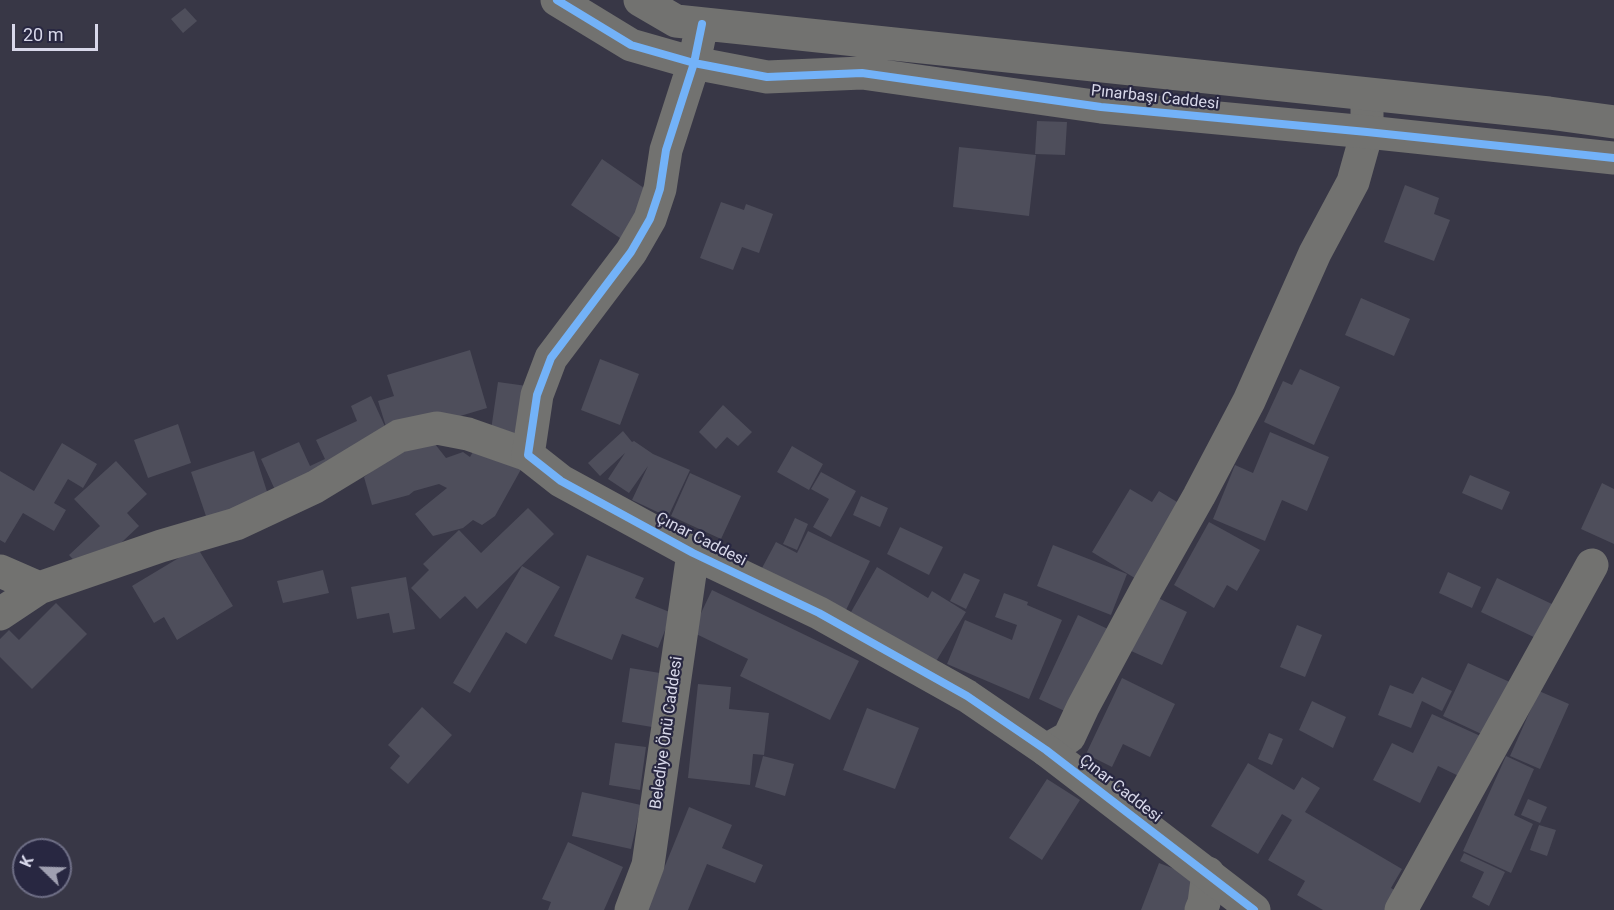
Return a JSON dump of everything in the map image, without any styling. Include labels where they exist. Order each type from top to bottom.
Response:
[{"type":"street","name":"Pınarbaşı Caddesi","points":[[557,0],[631,45],[694,63],[767,77],[862,73],[1101,107],[1614,158]]},
{"type":"street","name":"Pınarbaşı Caddesi","points":[[640,0],[676,21],[1549,113],[1614,122]]},
{"type":"street","points":[[528,455],[537,395],[551,358],[630,252],[650,219],[660,189],[666,150],[694,63],[702,24]]},
{"type":"street","points":[[1046,750],[1069,737],[1249,401],[1315,253],[1353,182],[1367,132],[1367,95]]},
{"type":"street","name":"Çınar Caddesi","points":[[0,614],[39,588],[161,546],[236,524],[315,487],[399,436],[437,428],[468,434],[528,455],[561,481],[693,553],[819,614],[967,696],[1046,750],[1254,910]]},
{"type":"street","name":"Belediye Önü Caddesi","points":[[631,910],[648,865],[693,553]]},
{"type":"street","points":[[1401,910],[1592,565]]},
{"type":"street","points":[[0,571],[39,588]]},
{"type":"street","points":[[1201,910],[1208,873]]},
{"type":"building","points":[[185,8],[197,21],[183,33],[171,19]]},
{"type":"building","points":[[1037,121],[1067,122],[1065,155],[1035,154]]},
{"type":"building","points":[[959,147],[1036,155],[1029,216],[953,207]]},
{"type":"building","points":[[602,159],[654,195],[623,240],[571,205]]},
{"type":"building","points":[[1405,185],[1439,198],[1434,214],[1450,220],[1434,261],[1384,242]]},
{"type":"building","points":[[721,202],[744,210],[746,204],[773,214],[759,253],[742,247],[733,270],[700,258]]},
{"type":"building","points":[[1361,298],[1410,319],[1394,356],[1345,335]]},
{"type":"building","points":[[470,350],[487,408],[390,437],[280,501],[261,459],[299,442],[310,466],[325,459],[316,440],[357,421],[351,406],[371,396],[388,433],[378,401],[394,396],[387,375]]},
{"type":"building","points":[[600,359],[639,374],[620,425],[581,410]]},
{"type":"building","points":[[1300,369],[1340,387],[1314,445],[1264,422],[1283,381],[1292,385]]},
{"type":"building","points":[[498,382],[534,387],[527,435],[491,430]]},
{"type":"building","points":[[723,405],[752,432],[738,446],[727,437],[716,449],[699,432]]},
{"type":"building","points":[[178,424],[191,463],[148,478],[134,440]]},
{"type":"building","points":[[623,431],[632,442],[690,470],[668,517],[632,500],[648,466],[629,493],[608,479],[625,453],[600,476],[588,463]]},
{"type":"building","points":[[1270,432],[1329,457],[1307,511],[1282,500],[1265,541],[1213,519],[1235,465],[1253,473]]},
{"type":"building","points":[[431,439],[446,458],[463,452],[470,457],[480,439],[524,464],[495,516],[482,525],[473,520],[463,528],[433,536],[415,514],[447,488],[439,484],[372,505],[364,477],[403,447]]},
{"type":"building","points":[[62,443],[97,464],[83,488],[68,479],[54,503],[66,510],[54,531],[23,513],[5,543],[0,540],[0,471],[34,491]]},
{"type":"building","points":[[792,446],[823,464],[809,490],[777,472]]},
{"type":"building","points":[[254,451],[270,501],[208,522],[191,472]]},
{"type":"building","points":[[116,461],[147,494],[127,513],[139,526],[87,575],[69,555],[100,526],[74,499]]},
{"type":"building","points":[[821,472],[856,491],[831,537],[813,527],[829,499],[811,489]]},
{"type":"building","points":[[690,473],[741,496],[721,539],[671,516]]},
{"type":"building","points":[[1470,475],[1510,492],[1502,510],[1462,493]]},
{"type":"building","points":[[1602,483],[1614,489],[1614,544],[1581,529]]},
{"type":"building","points":[[1130,489],[1152,502],[1159,491],[1182,505],[1138,580],[1092,552]]},
{"type":"building","points":[[861,496],[888,508],[880,527],[853,515]]},
{"type":"building","points":[[528,508],[554,534],[477,609],[465,596],[440,619],[411,588],[429,570],[423,564],[459,530],[481,553]]},
{"type":"building","points":[[795,518],[808,524],[797,550],[783,544]]},
{"type":"building","points":[[1209,522],[1260,550],[1237,591],[1227,585],[1214,608],[1174,585]]},
{"type":"building","points":[[900,527],[943,547],[929,575],[887,554]]},
{"type":"building","points":[[808,531],[870,561],[846,610],[762,568],[776,542],[797,553]]},
{"type":"building","points":[[1053,545],[1127,574],[1111,615],[1037,586]]},
{"type":"building","points":[[197,547],[233,606],[177,640],[164,617],[154,623],[132,586]]},
{"type":"building","points":[[587,555],[644,578],[635,598],[672,613],[658,648],[622,634],[612,660],[554,636]]},
{"type":"building","points":[[522,566],[560,587],[526,644],[506,632],[470,693],[453,683]]},
{"type":"building","points":[[877,567],[928,598],[932,591],[966,612],[935,663],[851,612]]},
{"type":"building","points":[[323,570],[329,593],[283,603],[277,581]]},
{"type":"building","points":[[1448,572],[1481,587],[1472,608],[1439,593]]},
{"type":"building","points":[[964,573],[980,580],[966,609],[950,601]]},
{"type":"building","points":[[406,577],[415,629],[393,633],[389,613],[357,619],[351,587]]},
{"type":"building","points":[[1497,578],[1554,605],[1538,639],[1481,612]]},
{"type":"building","points":[[712,590],[859,661],[830,720],[740,676],[748,659],[692,632]]},
{"type":"building","points":[[1004,593],[1028,602],[1027,605],[1062,620],[1029,699],[947,664],[965,620],[1012,640],[1017,625],[995,617]]},
{"type":"building","points":[[1154,596],[1187,612],[1162,665],[1129,650]]},
{"type":"building","points":[[56,603],[87,634],[32,689],[0,657],[0,639],[9,630],[19,640]]},
{"type":"building","points":[[1078,615],[1110,630],[1071,714],[1039,699]]},
{"type":"building","points":[[1297,625],[1322,635],[1305,677],[1280,667]]},
{"type":"building","points":[[1468,663],[1514,684],[1490,738],[1443,716]]},
{"type":"building","points":[[630,668],[660,673],[652,727],[622,722]]},
{"type":"building","points":[[1422,677],[1452,691],[1442,711],[1422,701],[1411,728],[1378,715],[1390,685],[1413,694]]},
{"type":"building","points":[[1122,678],[1175,704],[1150,757],[1123,744],[1112,767],[1086,754]]},
{"type":"building","points":[[698,684],[731,687],[729,709],[769,713],[764,755],[753,754],[750,785],[688,778]]},
{"type":"building","points":[[1539,691],[1569,704],[1540,769],[1510,756]]},
{"type":"building","points":[[1312,701],[1346,717],[1333,748],[1299,730]]},
{"type":"building","points":[[422,707],[452,735],[408,784],[390,768],[400,756],[388,745]]},
{"type":"building","points":[[867,708],[919,728],[895,789],[843,770]]},
{"type":"building","points":[[1432,714],[1487,739],[1467,780],[1438,766],[1420,803],[1373,780],[1392,743],[1413,753]]},
{"type":"building","points":[[1269,733],[1283,739],[1272,765],[1258,759]]},
{"type":"building","points":[[615,743],[646,747],[640,790],[609,785]]},
{"type":"building","points":[[763,756],[794,764],[785,796],[755,787]]},
{"type":"building","points":[[1506,756],[1534,769],[1514,815],[1533,824],[1511,873],[1463,851]]},
{"type":"building","points":[[1248,763],[1294,790],[1302,777],[1320,788],[1305,812],[1402,869],[1391,888],[1407,898],[1400,910],[1323,910],[1297,895],[1305,881],[1268,860],[1292,820],[1282,814],[1258,854],[1211,826]]},
{"type":"building","points":[[1047,779],[1080,800],[1042,860],[1009,838]]},
{"type":"building","points":[[582,792],[641,805],[631,849],[572,836]]},
{"type":"building","points":[[1528,799],[1547,807],[1540,823],[1521,815]]},
{"type":"building","points":[[689,807],[732,825],[722,848],[763,865],[755,883],[707,864],[688,910],[647,910]]},
{"type":"building","points":[[1539,825],[1556,830],[1547,856],[1530,850]]},
{"type":"building","points":[[568,842],[623,867],[604,910],[548,910],[551,902],[542,899]]},
{"type":"building","points":[[1464,853],[1505,872],[1489,906],[1472,897],[1484,872],[1460,861]]},
{"type":"building","points":[[1159,863],[1204,880],[1193,910],[1141,910]]},
{"type":"cycle path","points":[[557,0],[631,45],[694,63],[767,77],[862,73],[1101,107],[1614,158]]},
{"type":"cycle path","points":[[702,24],[694,63],[666,150],[660,189],[650,219],[631,252],[551,358],[537,395],[528,455],[561,481],[693,553],[819,613],[967,696],[1046,750],[1254,910]]}]
